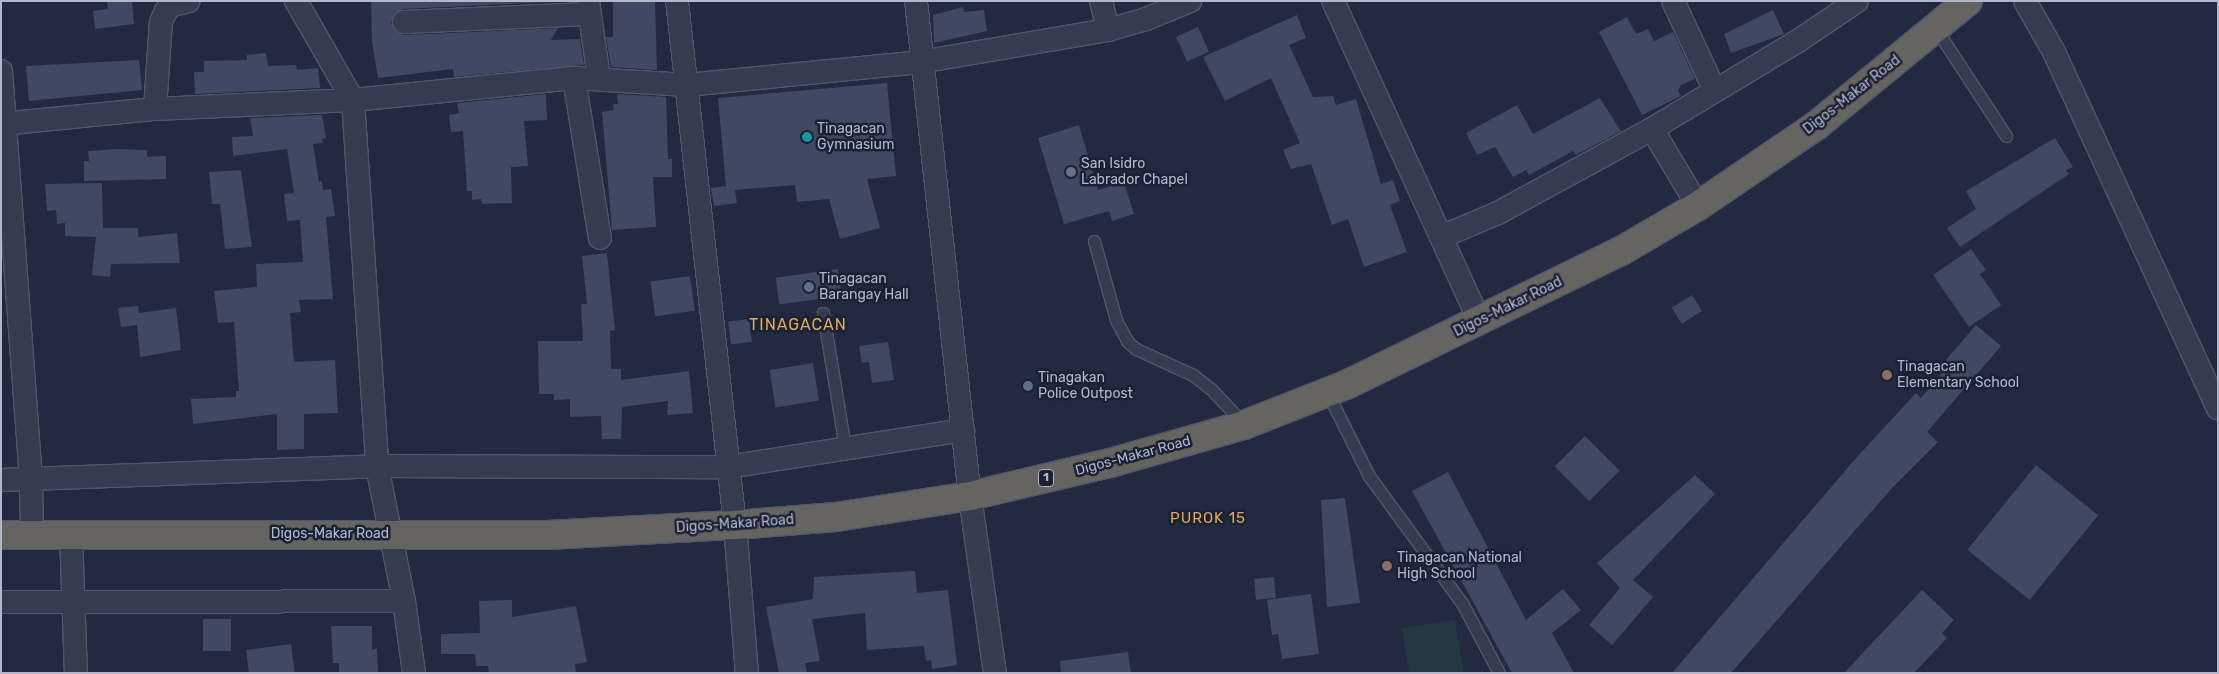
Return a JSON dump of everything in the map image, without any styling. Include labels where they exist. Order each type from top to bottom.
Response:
[{"type":"highway","name":"Digos-Makar Road","points":[[1,535],[71,533],[548,535],[735,526],[836,517],[970,496],[1110,463],[1244,425],[1328,392],[1480,322],[1621,251],[1698,206],[1817,126],[1968,1]]},
{"type":"street","points":[[155,109],[161,22],[166,11],[172,5],[189,1]]},
{"type":"street","points":[[296,1],[353,100],[377,466],[404,601],[414,673]]},
{"type":"street","points":[[677,1],[735,526],[748,673]]},
{"type":"street","points":[[916,1],[920,62],[970,496],[995,673]]},
{"type":"street","points":[[1101,1],[1108,30]]},
{"type":"street","points":[[4,124],[155,109],[353,100],[574,78],[600,78],[687,85],[920,62],[1108,30],[1146,19],[1190,1]]},
{"type":"street","points":[[1333,1],[1480,322]]},
{"type":"street","points":[[1673,1],[1715,91]]},
{"type":"street","points":[[1441,237],[1498,213],[1652,129],[1858,1]]},
{"type":"street","points":[[2025,1],[2054,52],[2218,408]]},
{"type":"street","points":[[404,22],[588,8],[600,78]]},
{"type":"street","points":[[1,70],[31,480],[32,535]]},
{"type":"street","points":[[574,78],[600,238]]},
{"type":"street","points":[[1652,129],[1698,206]]},
{"type":"street","points":[[1,480],[377,466],[728,467],[963,430]]},
{"type":"street","points":[[71,533],[76,673]]},
{"type":"street","points":[[1,602],[404,601]]},
{"type":"lane","points":[[1936,29],[2006,136]]},
{"type":"lane","points":[[1094,241],[1116,320],[1127,340],[1136,349],[1193,375],[1244,425]]},
{"type":"lane","points":[[824,314],[845,448]]},
{"type":"lane","points":[[1328,392],[1369,476],[1462,603],[1499,673]]},
{"type":"shaded area","points":[[1455,620],[1464,673],[1409,673],[1402,628]]},
{"type":"building","points":[[107,1],[132,1],[134,24],[95,29],[93,11],[108,9]]},
{"type":"building","points":[[371,1],[572,1],[403,9],[393,16],[391,23],[398,33],[405,35],[558,28],[551,40],[580,39],[584,65],[454,77],[453,69],[378,78],[372,42]]},
{"type":"building","points":[[613,1],[655,1],[657,70],[611,67],[606,37],[613,37]]},
{"type":"building","points":[[963,7],[964,12],[984,10],[987,31],[934,43],[933,15]]},
{"type":"building","points":[[1773,10],[1784,34],[1731,53],[1724,34]]},
{"type":"building","points":[[1297,15],[1306,38],[1289,45],[1313,97],[1333,96],[1336,105],[1356,99],[1381,184],[1393,180],[1400,201],[1390,205],[1407,252],[1364,267],[1348,219],[1332,225],[1311,164],[1291,169],[1283,150],[1300,143],[1271,78],[1225,101],[1203,57]]},
{"type":"building","points":[[1627,17],[1636,34],[1648,29],[1654,41],[1673,32],[1695,79],[1681,85],[1678,90],[1681,96],[1642,115],[1599,32]]},
{"type":"building","points":[[1198,27],[1209,52],[1187,61],[1176,37]]},
{"type":"building","points":[[266,53],[268,66],[296,65],[297,70],[318,68],[320,88],[195,94],[194,72],[204,72],[204,61],[247,60],[247,55]]},
{"type":"building","points":[[139,60],[142,90],[29,101],[26,66]]},
{"type":"building","name":"Tinagacan Gymnasium","points":[[887,83],[896,176],[867,179],[880,228],[840,239],[829,199],[797,202],[795,185],[735,190],[737,203],[714,206],[711,188],[726,186],[718,98]]},
{"type":"building","points":[[546,94],[547,120],[524,121],[528,166],[511,167],[512,203],[482,204],[481,199],[472,200],[472,191],[467,191],[463,131],[451,132],[449,115],[459,113],[457,103]]},
{"type":"building","points":[[617,94],[666,97],[668,159],[672,159],[672,177],[653,177],[656,227],[612,230],[602,112],[614,110],[613,104],[618,104]]},
{"type":"building","points":[[1600,98],[1621,131],[1576,155],[1573,151],[1529,175],[1526,170],[1513,177],[1495,147],[1477,155],[1466,133],[1517,105],[1533,134]]},
{"type":"building","points":[[322,115],[326,138],[322,138],[323,143],[313,144],[319,182],[322,181],[323,190],[331,189],[335,216],[326,217],[333,299],[299,300],[301,312],[290,313],[294,362],[335,360],[338,413],[304,414],[304,449],[277,450],[277,414],[193,424],[191,399],[236,397],[236,391],[239,391],[234,322],[218,323],[214,291],[257,287],[256,264],[303,262],[300,220],[287,221],[284,194],[294,193],[287,149],[233,156],[232,137],[253,136],[250,118]]},
{"type":"building","name":"San Isidro Labrador Chapel","points":[[1079,125],[1098,190],[1124,182],[1134,214],[1112,221],[1109,211],[1064,224],[1038,138]]},
{"type":"building","points":[[2055,138],[2073,167],[2066,170],[2069,174],[1960,247],[1947,228],[1976,209],[1966,191]]},
{"type":"building","points":[[147,150],[147,157],[166,156],[166,179],[84,181],[84,161],[89,161],[88,151]]},
{"type":"building","points":[[241,170],[252,247],[225,249],[220,204],[212,204],[209,172]]},
{"type":"building","points":[[102,183],[103,228],[138,228],[138,237],[177,233],[180,263],[111,264],[110,277],[92,275],[96,237],[65,236],[65,223],[57,224],[56,210],[47,211],[45,184]]},
{"type":"building","points":[[1971,249],[1986,270],[1980,274],[2001,305],[1969,327],[1933,275]]},
{"type":"building","points":[[607,253],[615,330],[610,331],[611,369],[621,369],[621,380],[689,371],[693,413],[667,415],[668,401],[622,407],[621,439],[602,439],[601,416],[570,417],[570,399],[554,400],[554,394],[539,394],[538,341],[583,341],[581,304],[587,304],[582,256]]},
{"type":"building","name":"Tinagacan Barangay Hall","points":[[838,269],[842,296],[779,305],[776,278]]},
{"type":"building","points":[[690,276],[695,311],[655,316],[650,282]]},
{"type":"building","points":[[1692,295],[1702,311],[1682,324],[1672,308]]},
{"type":"building","points":[[138,306],[139,313],[176,308],[181,350],[140,357],[137,325],[121,327],[118,308]]},
{"type":"building","points":[[749,319],[752,342],[731,344],[728,322]]},
{"type":"building","points":[[1976,325],[2001,346],[1927,432],[1938,442],[1891,489],[1731,673],[1672,673],[1857,457],[1916,393],[1921,398],[1945,369],[1941,366]]},
{"type":"building","points":[[888,342],[894,380],[872,383],[869,362],[862,363],[859,346]]},
{"type":"building","points":[[813,363],[819,401],[775,407],[770,370]]},
{"type":"building","points":[[1585,436],[1620,471],[1589,501],[1555,466]]},
{"type":"building","points":[[2036,465],[2098,515],[2030,600],[1967,550]]},
{"type":"building","points":[[1448,472],[1526,620],[1563,589],[1581,610],[1552,633],[1574,673],[1512,673],[1412,491]]},
{"type":"building","points":[[1695,475],[1715,494],[1633,580],[1653,597],[1612,645],[1589,625],[1620,588],[1597,563]]},
{"type":"building","points":[[1345,498],[1360,603],[1327,607],[1321,500]]},
{"type":"building","points":[[915,571],[917,593],[948,590],[957,665],[932,669],[931,660],[926,661],[924,646],[867,650],[865,613],[812,619],[820,661],[805,663],[807,673],[779,673],[766,607],[813,599],[814,577]]},
{"type":"building","points":[[1274,577],[1276,598],[1256,600],[1254,579]]},
{"type":"building","points":[[1922,590],[1954,620],[1942,633],[1947,638],[1914,673],[1844,673]]},
{"type":"building","points":[[1311,594],[1319,654],[1282,659],[1278,634],[1272,635],[1267,600]]},
{"type":"building","points":[[512,600],[512,617],[576,606],[587,662],[575,664],[576,673],[489,673],[488,666],[476,666],[475,654],[441,654],[441,634],[480,633],[479,601]]},
{"type":"building","points":[[203,619],[231,619],[231,651],[203,651]]},
{"type":"building","points":[[331,626],[372,626],[372,650],[377,648],[378,673],[339,673],[339,663],[333,663]]},
{"type":"building","points":[[291,644],[295,673],[249,673],[246,650]]},
{"type":"building","points":[[1128,652],[1131,673],[1061,673],[1060,661]]},
{"type":"place","name":"Tinagacan Gymnasium","points":[[807,137]]},
{"type":"place","name":"San Isidro Labrador Chapel","points":[[1071,172]]},
{"type":"place","name":"Tinagacan Barangay Hall","points":[[809,287]]},
{"type":"place","name":"Tinagacan Elementary School","points":[[1887,375]]},
{"type":"place","name":"Tinagakan Police Outpost","points":[[1028,386]]},
{"type":"place","name":"Tinagacan National High School","points":[[1387,566]]},
{"type":"district","name":"TINAGACAN","points":[[798,325]]},
{"type":"district","name":"PUROK 15","points":[[1208,519]]}]
